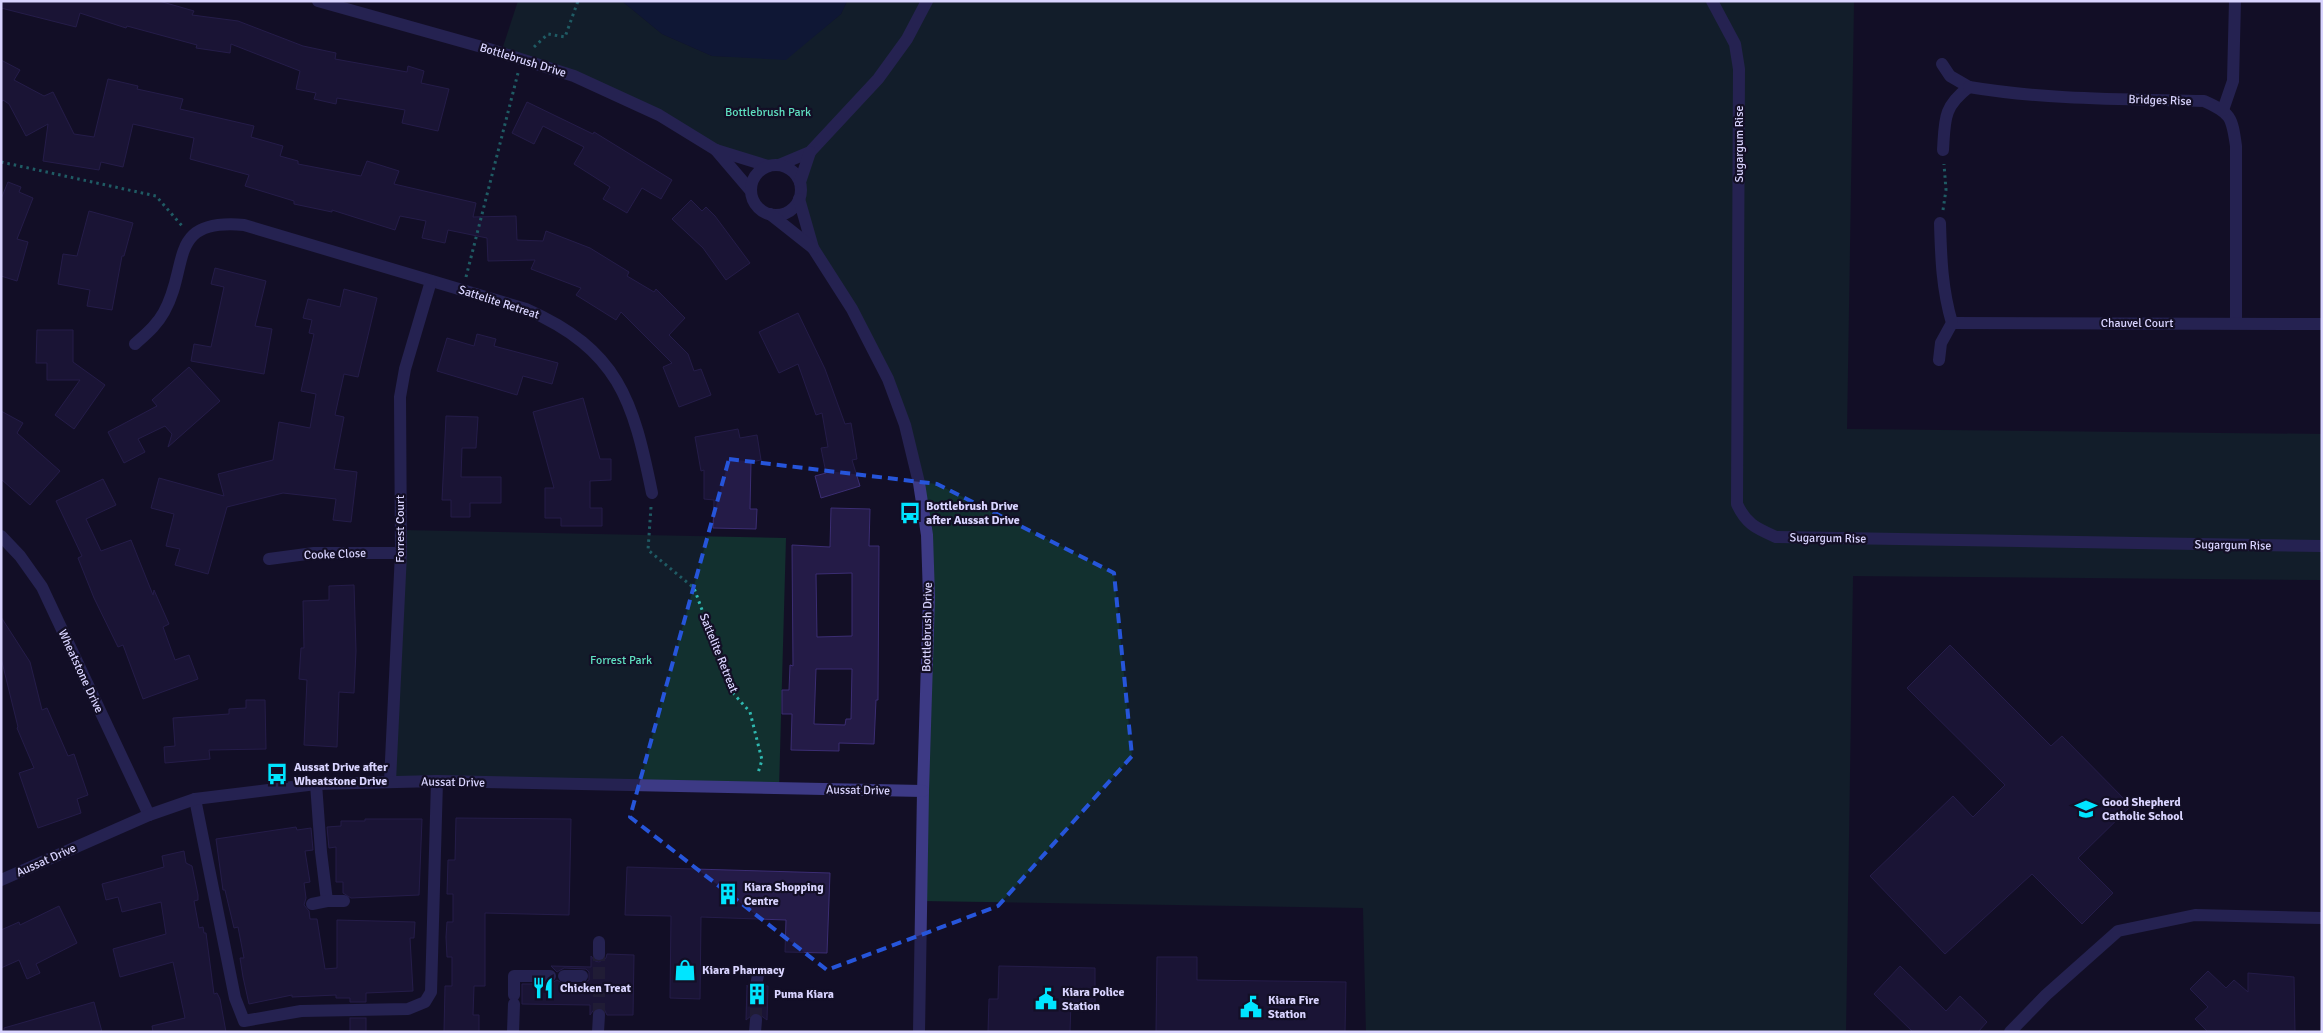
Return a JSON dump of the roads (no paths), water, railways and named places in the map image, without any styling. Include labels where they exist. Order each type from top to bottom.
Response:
[{"type":"street","name":"Bottlebrush Drive","points":[[318,1],[574,76],[659,115],[716,150],[774,166]]},
{"type":"street","points":[[810,152],[758,173],[752,184],[751,191],[757,206],[770,214],[787,212],[799,199],[800,182],[810,152],[878,80],[907,39],[927,1]]},
{"type":"street","name":"Sugargum Rise","points":[[1712,1],[1735,44],[1739,69],[1737,504],[1744,518],[1756,528],[1776,537],[2322,546]]},
{"type":"street","points":[[2235,6],[2234,81],[2223,110],[2233,124],[2236,146],[2236,323]]},
{"type":"street","name":"Bridges Rise","points":[[1942,64],[1950,76],[1969,87],[2007,94],[2204,101],[2223,110]]},
{"type":"street","points":[[1943,150],[1945,121],[1954,100],[1969,87]]},
{"type":"street","name":"Bottlebrush Drive","points":[[716,150],[751,191]]},
{"type":"street","points":[[774,166],[790,169],[800,182]]},
{"type":"street","name":"Bottlebrush Drive","points":[[799,199],[813,248],[852,309],[888,379],[904,425],[919,483],[927,535],[929,597],[922,791],[919,1032]]},
{"type":"street","name":"Bottlebrush Drive","points":[[770,214],[813,248]]},
{"type":"street","points":[[1939,360],[1941,343],[1952,323],[1944,298],[1941,275],[1940,222]]},
{"type":"street","name":"Sattelite Retreat","points":[[135,344],[156,324],[165,311],[182,252],[191,236],[208,226],[244,225],[526,309],[551,320],[594,352],[620,385],[640,432],[652,493]]},
{"type":"street","name":"Forrest Court","points":[[390,781],[401,553],[400,397],[405,369],[431,281]]},
{"type":"street","name":"Chauvel Court","points":[[1952,323],[2322,324]]},
{"type":"street","name":"Wheatstone Drive","points":[[1,536],[20,556],[42,587],[149,815]]},
{"type":"street","name":"Cooke Close","points":[[269,559],[314,553],[401,553]]},
{"type":"street","points":[[195,800],[235,998],[244,1021],[301,1011],[408,1009],[425,1002],[431,992],[437,781]]},
{"type":"street","name":"Aussat Drive","points":[[1,880],[149,815],[195,800],[316,784],[437,781],[922,791]]},
{"type":"street","points":[[316,784],[327,901]]},
{"type":"street","points":[[312,904],[327,901],[344,901]]},
{"type":"street","points":[[2010,1032],[2046,995],[2118,931],[2195,915],[2322,918]]},
{"type":"street","points":[[513,1032],[514,976],[550,976]]},
{"type":"street","points":[[564,976],[582,976]]},
{"type":"street","points":[[598,1015],[598,1032]]},
{"type":"water","points":[[622,1],[847,1],[841,14],[786,60],[712,56],[662,34]]},
{"type":"tunnel","points":[[599,954],[599,1015]]},
{"type":"tunnel","points":[[756,986],[756,1020]]},
{"type":"place","name":"Bottlebrush Drive after Aussat Drive","points":[[910,513]]},
{"type":"place","name":"Aussat Drive after Wheatstone Drive","points":[[277,774]]},
{"type":"place","name":"Good Shepherd Catholic School","points":[[2086,809]]},
{"type":"place","name":"Kiara Shopping Centre","points":[[728,894]]},
{"type":"place","name":"Kiara Pharmacy","points":[[685,970]]},
{"type":"place","name":"Chicken Treat","points":[[543,988]]},
{"type":"place","name":"Puma Kiara","points":[[757,994]]},
{"type":"place","name":"Kiara Police Station","points":[[1046,999]]},
{"type":"place","name":"Kiara Fire Station","points":[[1251,1007]]},
{"type":"park label","name":"Bottlebrush Park","points":[[768,112]]},
{"type":"park label","name":"Forrest Park","points":[[621,660]]}]
